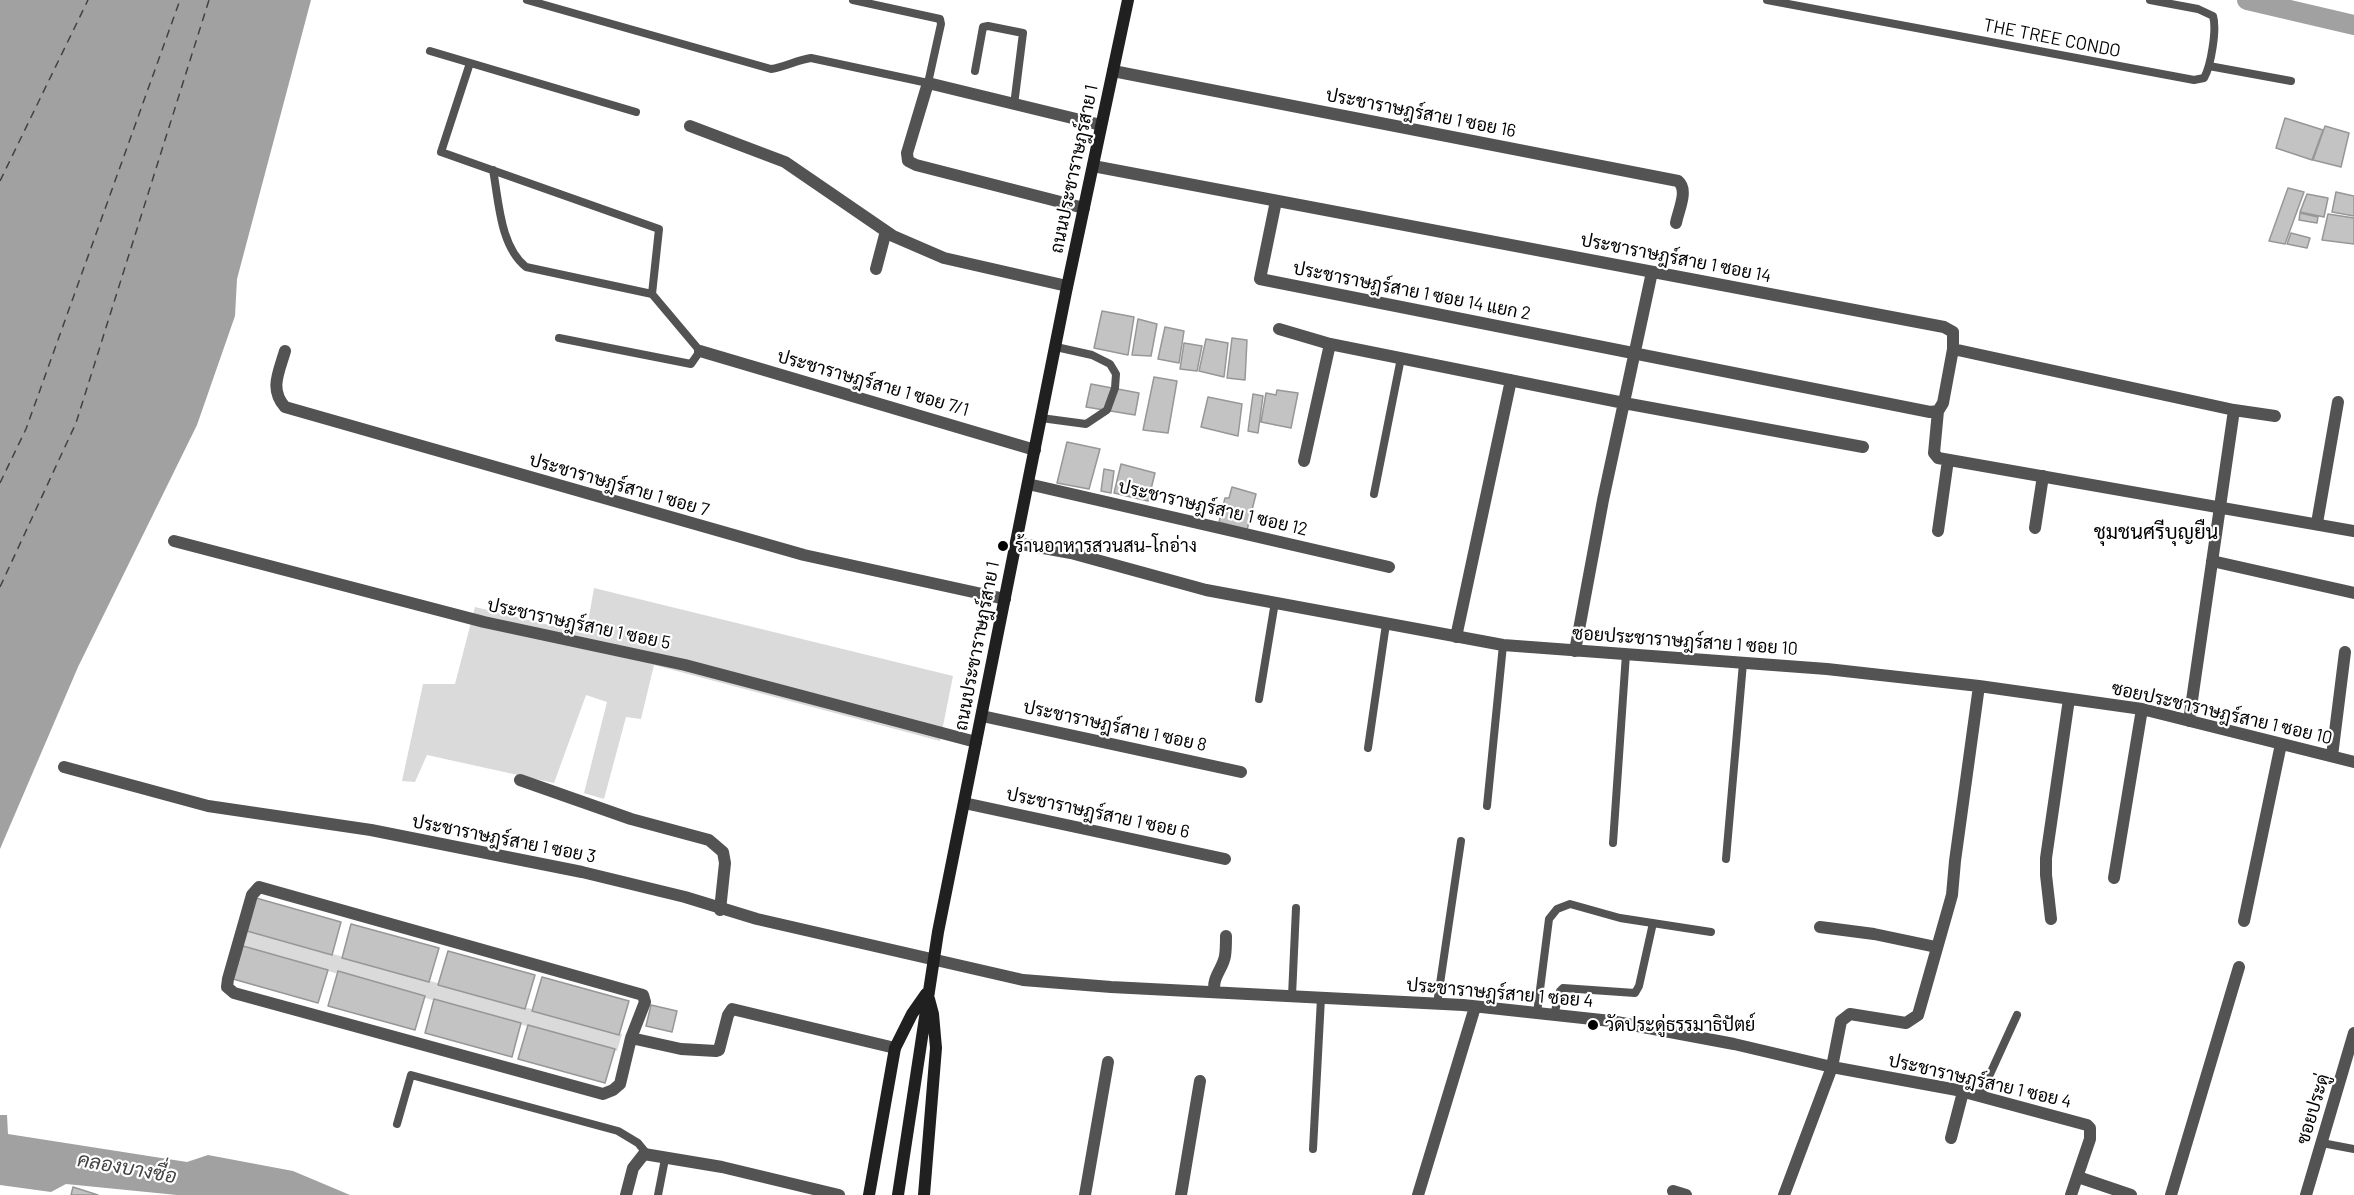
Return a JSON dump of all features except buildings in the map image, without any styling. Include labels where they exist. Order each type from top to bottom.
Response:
[{"type":"main road","name":"ถนนประชาราษฎร์สาย 1","points":[[898,1195],[933,960],[1067,286],[1128,0]]},
{"type":"main road","points":[[870,1195],[895,1048],[912,1014],[928,992]]},
{"type":"main road","points":[[924,1195],[936,1048],[933,1014],[928,992]]},
{"type":"street","name":"ประชาราษฎร์สาย 1 ซอย 16","points":[[1113,71],[1678,181],[1683,190],[1676,223]]},
{"type":"street","points":[[1084,208],[916,165],[908,160],[907,153],[928,83],[1101,125]]},
{"type":"street","points":[[690,126],[785,162],[886,231],[944,258],[1067,286]]},
{"type":"street","name":"ประชาราษฎร์สาย 1 ซอย 14","points":[[1093,166],[1944,327],[1953,332],[1953,349]]},
{"type":"street","name":"ประชาราษฎร์สาย 1 ซอย 14 แยก 2","points":[[1276,201],[1260,279],[1635,354]]},
{"type":"street","points":[[876,269],[886,231]]},
{"type":"street","points":[[1575,651],[1603,500],[1652,272]]},
{"type":"street","points":[[1279,329],[1330,344],[1624,403],[1863,447]]},
{"type":"street","points":[[1304,461],[1330,344]]},
{"type":"street","points":[[2275,416],[2234,410],[1953,349],[1942,403],[1938,411],[1934,453],[1938,458],[1948,460],[2354,531]]},
{"type":"street","name":"ประชาราษฎร์สาย 1 ซอย 7","points":[[285,351],[276,387],[277,398],[285,407],[804,555],[1005,599]]},
{"type":"street","name":"ประชาราษฎร์สาย 1 ซอย 7/1","points":[[700,351],[1035,450]]},
{"type":"street","points":[[1635,354],[1930,412],[1938,411]]},
{"type":"street","points":[[1456,637],[1511,380]]},
{"type":"street","points":[[2317,523],[2338,402]]},
{"type":"street","points":[[2189,722],[2234,410]]},
{"type":"street","points":[[1938,531],[1948,460]]},
{"type":"street","points":[[2035,528],[2043,476]]},
{"type":"street","name":"ประชาราษฎร์สาย 1 ซอย 12","points":[[1028,484],[1389,567]]},
{"type":"street","name":"ประชาราษฎร์สาย 1 ซอย 5","points":[[174,541],[484,622],[685,665],[976,742]]},
{"type":"street","name":"ซอยประชาราษฎร์สาย 1 ซอย 10","points":[[1016,543],[1071,553],[1206,590],[1503,645],[1827,669],[1979,686],[2142,709],[2354,762]]},
{"type":"street","points":[[2212,561],[2354,593]]},
{"type":"street","points":[[2332,756],[2345,652]]},
{"type":"street","points":[[1784,1195],[1832,1067],[1841,1021],[1850,1014],[1906,1023],[1918,1015],[1952,895],[1956,849],[1979,686]]},
{"type":"street","points":[[2051,919],[2046,858],[2069,699]]},
{"type":"street","points":[[2114,878],[2142,709]]},
{"type":"street","name":"ประชาราษฎร์สาย 1 ซอย 8","points":[[981,716],[1241,772]]},
{"type":"street","points":[[2244,921],[2281,744]]},
{"type":"street","name":"ประชาราษฎร์สาย 1 ซอย 3","points":[[64,767],[208,806],[371,830],[582,872],[685,897],[720,910],[933,960]]},
{"type":"street","points":[[520,780],[631,819],[709,840],[723,852],[725,863],[720,910]]},
{"type":"street","name":"ประชาราษฎร์สาย 1 ซอย 6","points":[[964,803],[1225,859]]},
{"type":"street","points":[[258,887],[639,993],[643,995],[645,1002],[632,1038],[620,1084],[603,1094],[234,993],[227,987],[228,979],[252,895],[258,887]]},
{"type":"street","points":[[1820,927],[1884,936],[1936,947]]},
{"type":"street","points":[[1215,992],[1213,987],[1215,978],[1225,957],[1226,936]]},
{"type":"street","name":"ประชาราษฎร์สาย 1 ซอย 4","points":[[933,960],[1023,980],[1437,1004],[1611,1021],[1963,1092],[2087,1125],[2090,1128],[2090,1139],[2078,1177]]},
{"type":"street","points":[[2171,1195],[2239,967]]},
{"type":"street","points":[[1418,1195],[1475,1007]]},
{"type":"street","points":[[632,1038],[681,1049],[716,1051],[719,1050],[728,1015],[732,1009],[895,1048]]},
{"type":"street","name":"ซอยประดู่","points":[[2306,1195],[2354,1033]]},
{"type":"street","points":[[1084,1195],[1108,1062]]},
{"type":"street","points":[[1181,1195],[1200,1081]]},
{"type":"street","points":[[1951,1138],[1963,1092]]},
{"type":"street","points":[[626,1195],[633,1168],[642,1154],[722,1167],[839,1195]]},
{"type":"street","points":[[2071,1195],[2078,1177],[2127,1194]]},
{"type":"street","points":[[1673,1191],[1686,1195]]},
{"type":"lane","points":[[527,0],[771,69],[811,58],[928,83],[941,24],[940,19],[853,0]]},
{"type":"lane","name":"THE TREE CONDO","points":[[1767,0],[2194,80],[2204,78],[2209,66]]},
{"type":"lane","points":[[2150,0],[2198,9],[2213,16],[2215,25],[2209,66],[2291,81]]},
{"type":"lane","points":[[975,71],[982,27],[988,26],[1023,33],[1014,105]]},
{"type":"lane","points":[[430,51],[636,112]]},
{"type":"lane","points":[[470,63],[441,152],[659,229],[652,294]]},
{"type":"lane","points":[[493,170],[504,227],[511,248],[518,260],[526,267],[652,294],[700,351],[691,364],[559,338]]},
{"type":"lane","points":[[1041,418],[1086,423],[1107,410],[1115,388],[1116,374],[1110,364],[1092,355],[1056,347]]},
{"type":"lane","points":[[1374,494],[1401,358]]},
{"type":"lane","points":[[1259,699],[1275,602]]},
{"type":"lane","points":[[1368,748],[1386,624]]},
{"type":"lane","points":[[1487,806],[1503,645]]},
{"type":"lane","points":[[1612,843],[1626,654]]},
{"type":"lane","points":[[1726,859],[1743,663]]},
{"type":"lane","points":[[1437,1004],[1461,841]]},
{"type":"lane","points":[[1537,1012],[1550,920],[1557,909],[1570,904],[1620,918],[1711,932]]},
{"type":"lane","points":[[1292,996],[1296,908]]},
{"type":"lane","points":[[1554,1015],[1560,991],[1563,988],[1635,993],[1639,986],[1653,923]]},
{"type":"lane","points":[[1312,1149],[1321,998]]},
{"type":"lane","points":[[1980,1096],[2017,1015]]},
{"type":"lane","points":[[397,1124],[411,1075],[618,1131],[638,1143],[647,1154]]},
{"type":"lane","points":[[2322,1143],[2354,1149]]},
{"type":"lane","points":[[658,1195],[665,1159]]},
{"type":"shaded area","points":[[594,588],[953,676],[940,741],[654,665],[641,719],[626,717],[604,799],[584,793],[607,702],[586,695],[554,783],[427,755],[415,782],[402,781],[423,684],[455,684],[475,607],[586,634]]},
{"type":"shaded area","points":[[246,930],[622,1034],[617,1051],[241,947]]},
{"type":"water","points":[[0,0],[311,0],[237,279],[235,316],[197,425],[78,667],[0,849]]},
{"type":"water","name":"คลองบางซื่อ","points":[[0,1115],[7,1115],[8,1134],[187,1162],[208,1155],[293,1171],[350,1195],[177,1195],[66,1184],[51,1192],[0,1185]]},
{"type":"waterway","points":[[2247,0],[2354,25]]},
{"type":"ferry route","points":[[0,181],[88,0]]},
{"type":"ferry route","points":[[0,483],[26,429],[180,0]]},
{"type":"ferry route","points":[[0,587],[76,423],[209,0]]},
{"type":"place","name":"ร้านอาหารสวนสน-โกอ่าง","points":[[1003,546]]},
{"type":"place","name":"วัดประดู่ธรรมาธิปัตย์","points":[[1593,1025]]},
{"type":"district","name":"ชุมชนศรีบุญยืน","points":[[2156,532]]}]
